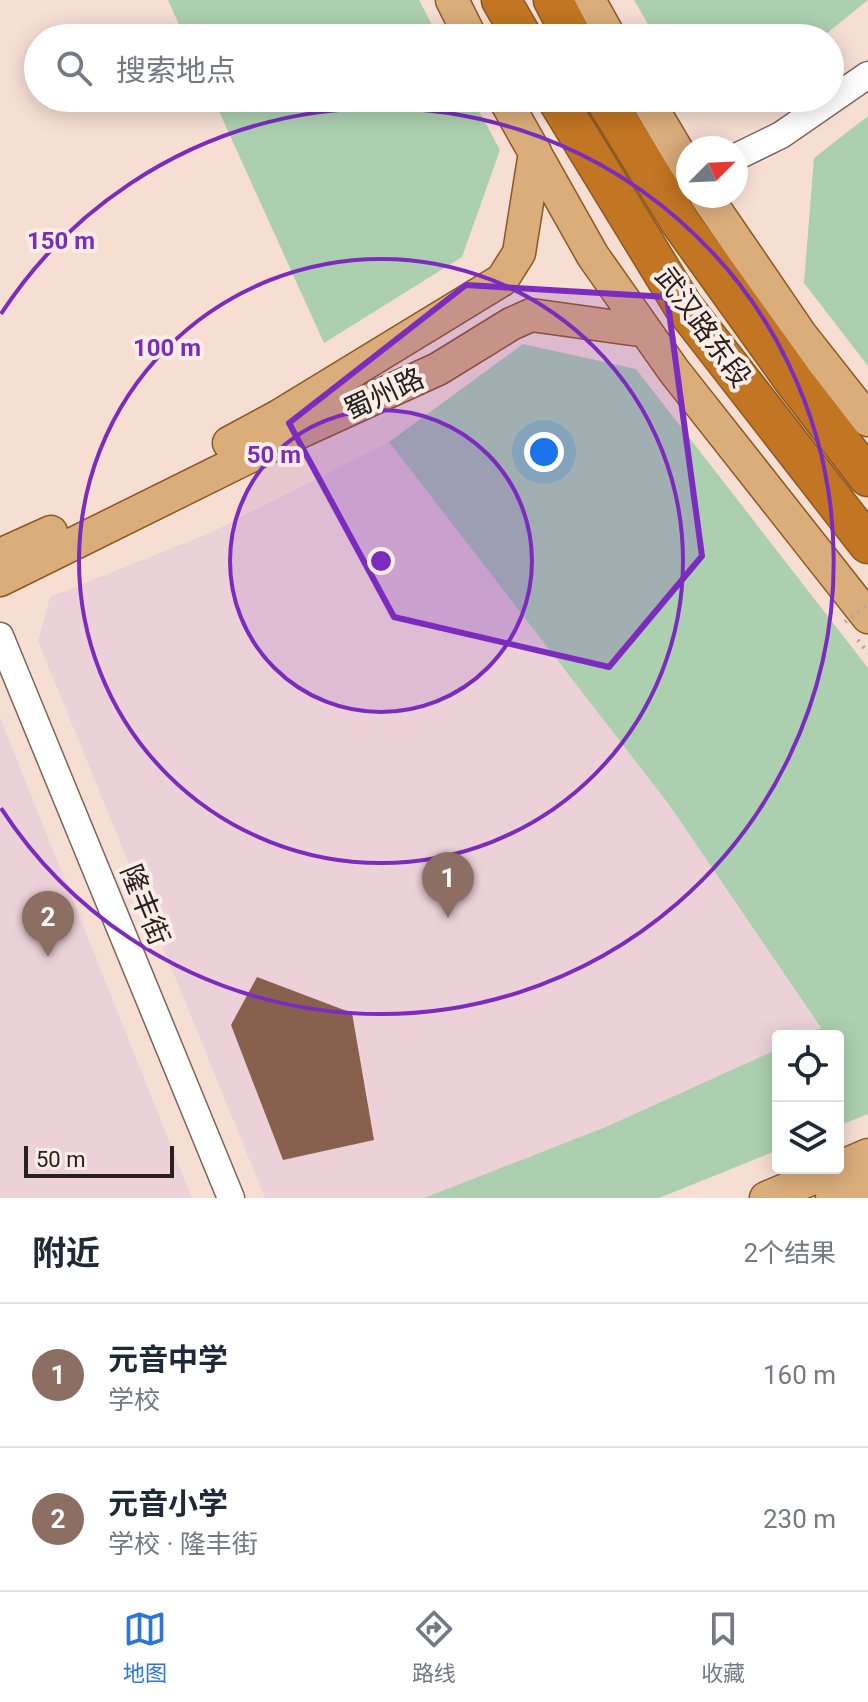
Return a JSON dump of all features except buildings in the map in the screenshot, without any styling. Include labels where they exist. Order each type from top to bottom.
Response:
[{"type":"highway","points":[[501,0],[515,24]]},
{"type":"highway","points":[[553,0],[566,24]]},
{"type":"highway","name":"武汉路东段","points":[[565,112],[683,306],[868,544]]},
{"type":"highway","name":"武汉路东段","points":[[613,112],[680,222],[794,381],[868,477]]},
{"type":"main road","points":[[452,0],[464,24]]},
{"type":"main road","points":[[589,0],[602,24]]},
{"type":"main road","points":[[512,112],[593,256],[856,620]]},
{"type":"main road","points":[[654,112],[676,149]]},
{"type":"main road","name":"蜀州路","points":[[0,555],[175,472],[279,416],[502,280],[519,253],[535,152]]},
{"type":"main road","points":[[714,208],[801,335],[868,420]]},
{"type":"main road","name":"蜀州路","points":[[0,580],[291,436],[438,369],[531,315],[646,331]]},
{"type":"main road","points":[[844,1165],[868,1155]]},
{"type":"main road","points":[[766,1198],[824,1174]]},
{"type":"main road","points":[[832,1198],[868,1184]]},
{"type":"street","points":[[844,92],[868,75]]},
{"type":"street","points":[[748,151],[781,135],[814,112]]},
{"type":"street","name":"隆丰街","points":[[0,636],[231,1198]]},
{"type":"path","points":[[856,620],[868,604]]},
{"type":"highlighted area","points":[[466,285],[667,297],[702,556],[609,667],[394,617],[289,423]]},
{"type":"shaded area","points":[[389,442],[670,806],[821,1029],[772,1030],[772,1052],[608,1126],[424,1198],[265,1198],[38,641],[50,597],[210,533]]},
{"type":"shaded area","points":[[0,717],[192,1198],[0,1198]]},
{"type":"green space","points":[[168,0],[419,0],[432,24],[179,24]]},
{"type":"green space","points":[[634,0],[868,0],[838,24],[648,24]]},
{"type":"green space","points":[[219,112],[480,112],[500,150],[462,257],[324,343]]},
{"type":"green space","points":[[868,116],[868,366],[804,283],[814,158]]},
{"type":"green space","points":[[523,344],[636,369],[868,668],[868,1114],[844,1124],[844,1030],[817,1030],[821,1028],[670,806],[389,442]]},
{"type":"green space","points":[[772,1052],[772,1152],[659,1198],[424,1198],[608,1126]]},
{"type":"place","name":"元音中学","points":[[448,918]]},
{"type":"place","name":"元音小学","points":[[48,957]]}]
